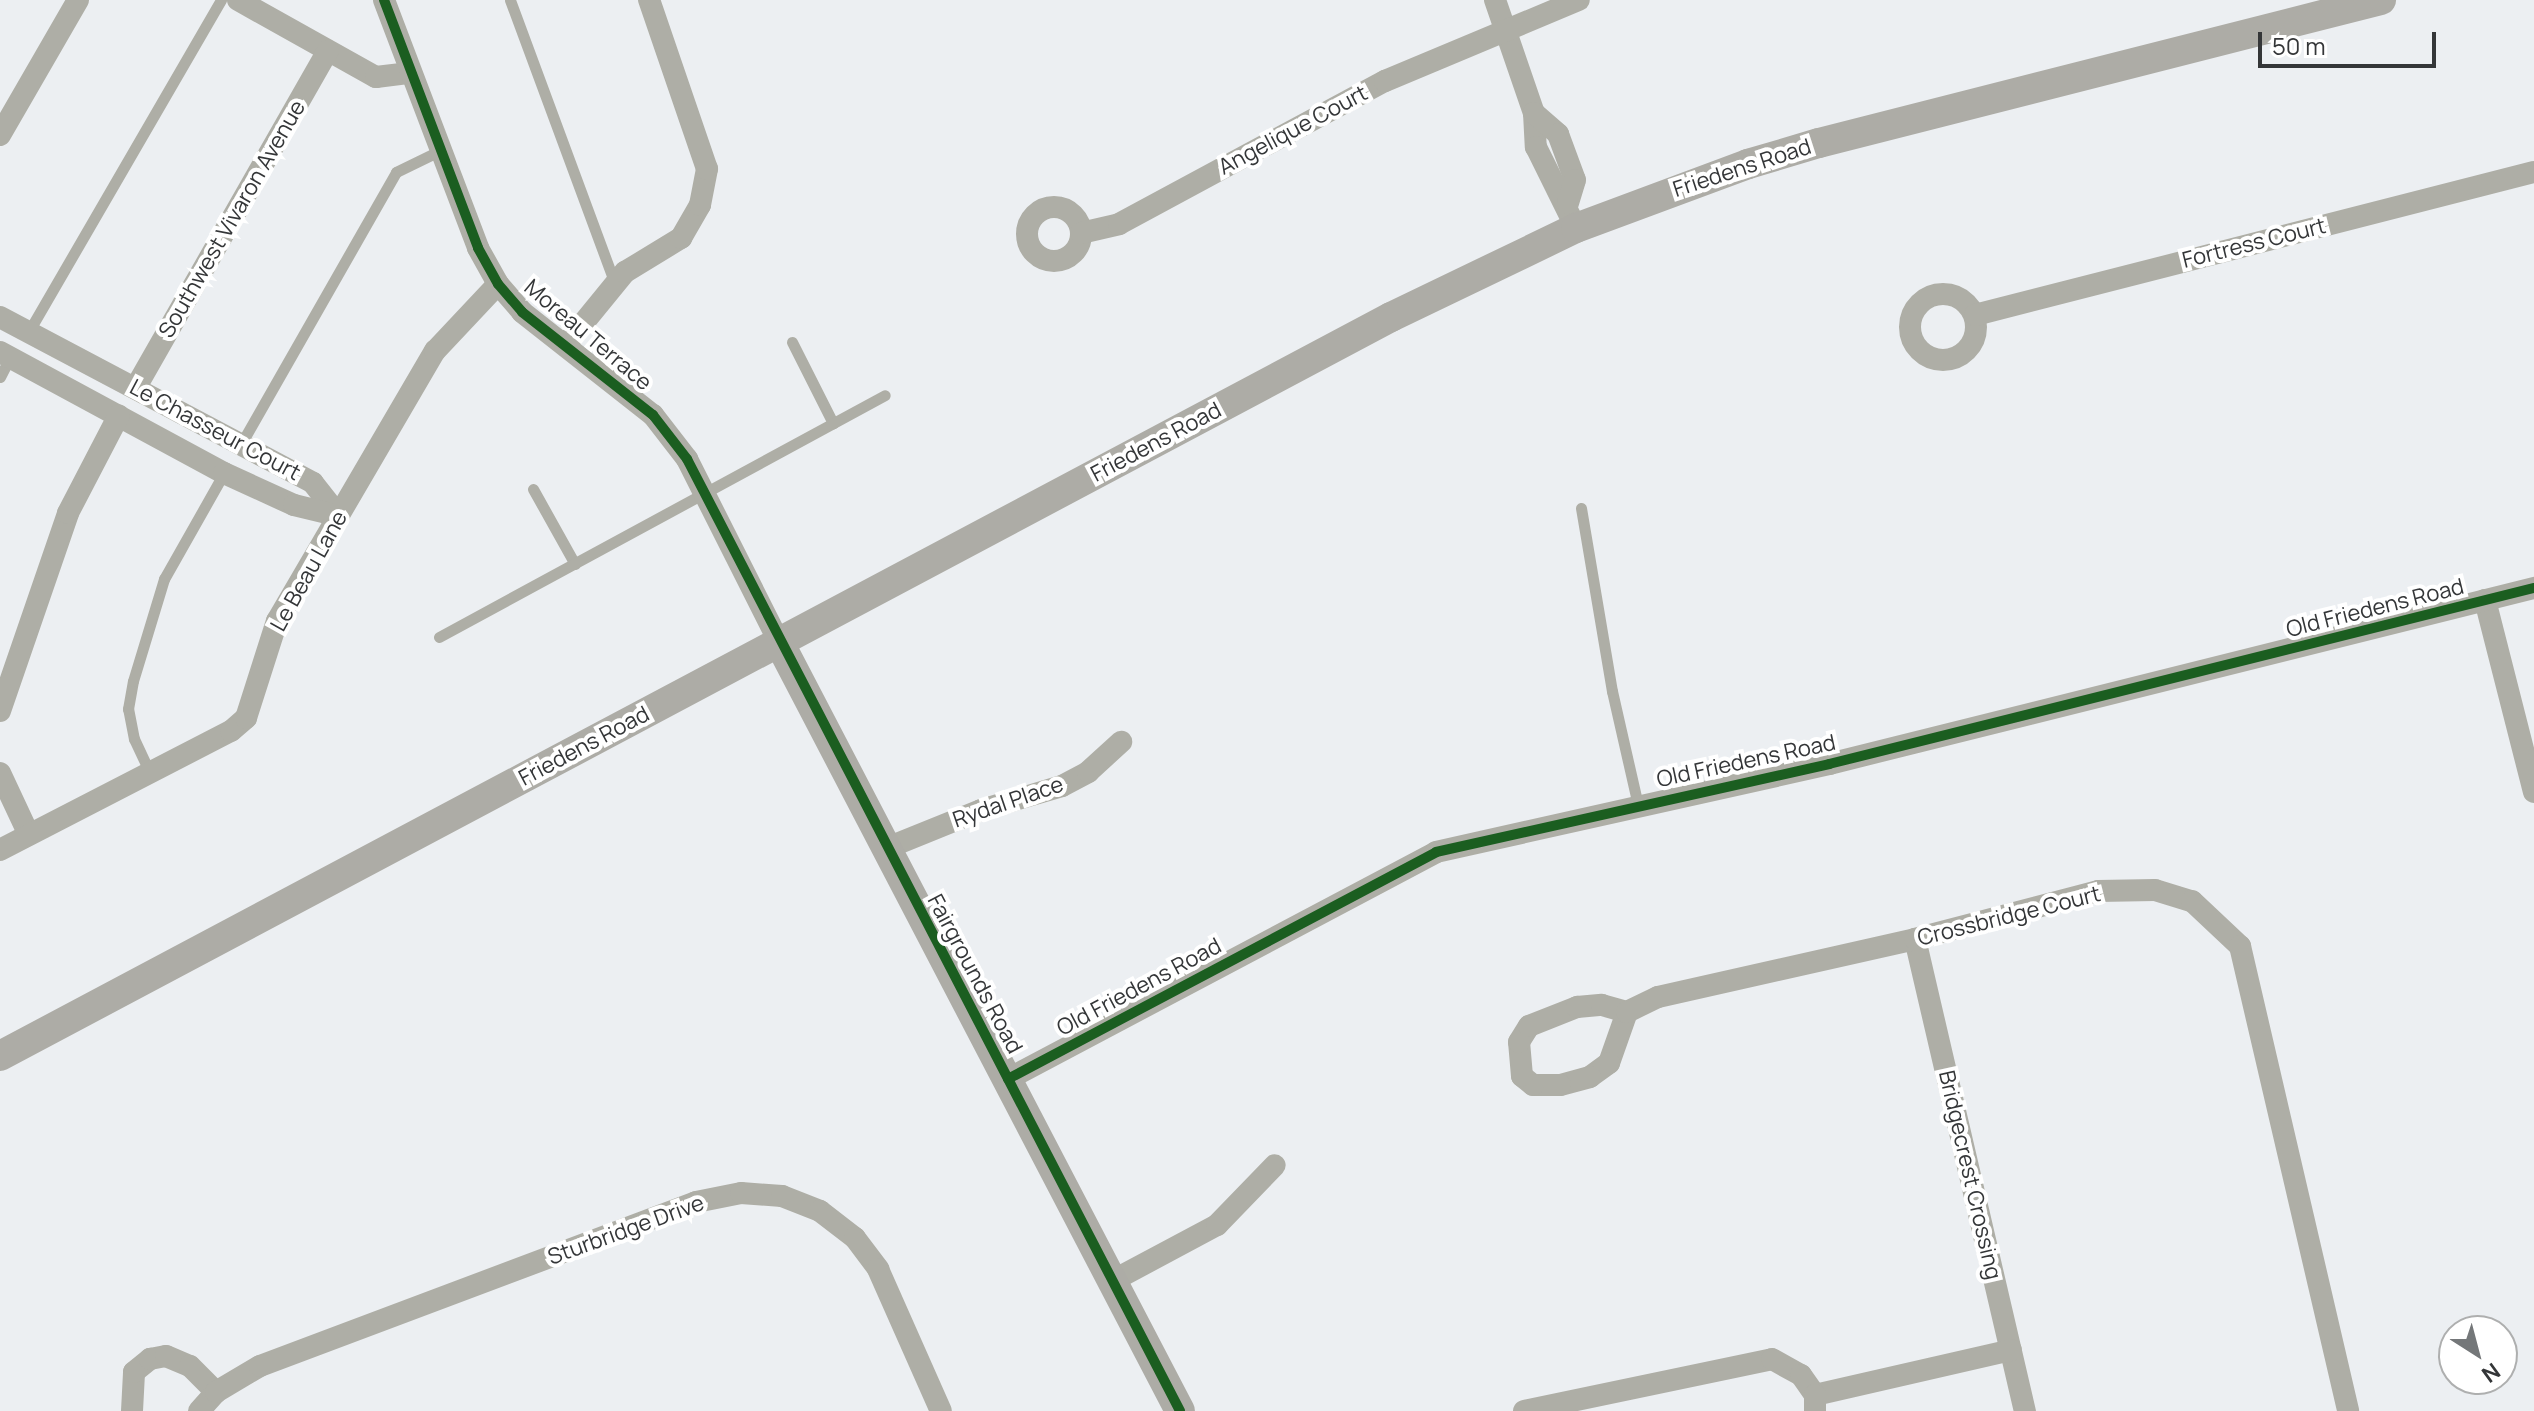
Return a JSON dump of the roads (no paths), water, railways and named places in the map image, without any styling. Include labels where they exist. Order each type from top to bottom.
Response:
[{"type":"main road","name":"Friedens Road","points":[[0,1056],[1391,317],[1572,216],[1805,147],[2381,0]]},
{"type":"main road","name":"Fairgrounds Road","points":[[779,642],[1180,1411]]},
{"type":"street","points":[[0,135],[78,0]]},
{"type":"street","points":[[238,0],[376,77],[408,73]]},
{"type":"street","name":"Moreau Terrace","points":[[384,0],[408,73],[439,151],[498,284],[522,312],[567,343],[653,415],[687,459],[779,642]]},
{"type":"street","points":[[567,343],[615,284],[681,238],[700,205],[707,169],[649,0]]},
{"type":"street","points":[[1495,0],[1534,113],[1558,134],[1575,180],[1572,216]]},
{"type":"street","name":"Angelique Court","points":[[1081,233],[1119,224],[1385,81],[1579,0]]},
{"type":"street","name":"Southwest Vivaron Avenue","points":[[136,387],[328,51]]},
{"type":"street","name":"Fortress Court","points":[[1975,315],[2534,172]]},
{"type":"street","name":"Le Beau Lane","points":[[0,850],[231,731],[246,718],[277,621],[435,351],[498,284]]},
{"type":"street","name":"Le Chasseur Court","points":[[0,317],[313,483],[339,516]]},
{"type":"street","name":"Le Chasseur Court","points":[[3,362],[119,415],[224,473],[294,505],[339,516]]},
{"type":"street","points":[[0,711],[68,513],[119,415]]},
{"type":"street","name":"Old Friedens Road","points":[[1008,1079],[1436,852],[1829,764],[2534,588]]},
{"type":"street","points":[[2485,600],[2534,792]]},
{"type":"street","name":"Rydal Place","points":[[887,848],[981,810],[1062,786],[1088,772],[1121,742]]},
{"type":"street","points":[[0,773],[29,835]]},
{"type":"street","name":"Crossbridge Court","points":[[1627,1012],[1658,997],[1915,939],[2098,891],[2167,894],[2192,901],[2223,926],[2240,946],[2348,1411]]},
{"type":"street","name":"Bridgecrest Crossing","points":[[1915,939],[2025,1411]]},
{"type":"street","points":[[1602,1005],[1627,1012],[1609,1063],[1590,1077],[1560,1085],[1533,1085],[1522,1076],[1519,1042],[1529,1026],[1577,1007],[1602,1005]]},
{"type":"street","points":[[1114,1280],[1217,1225],[1275,1165]]},
{"type":"street","name":"Sturbridge Drive","points":[[199,1411],[216,1392],[294,1353],[696,1202],[741,1193],[782,1196],[820,1211],[855,1238],[884,1282],[941,1411]]},
{"type":"street","points":[[1524,1411],[1772,1359],[1801,1375],[1815,1403],[2011,1350]]},
{"type":"street","points":[[129,1410],[134,1372],[150,1359],[166,1356],[190,1366],[216,1392]]},
{"type":"lane","points":[[29,331],[221,0]]},
{"type":"lane","points":[[510,0],[615,284]]},
{"type":"lane","points":[[241,444],[396,172],[439,151]]},
{"type":"lane","points":[[792,342],[833,423]]},
{"type":"lane","points":[[439,637],[885,395]]},
{"type":"lane","points":[[150,773],[134,739],[128,709],[133,681],[164,579],[224,473]]},
{"type":"lane","points":[[533,489],[575,564]]},
{"type":"lane","points":[[1581,508],[1612,691],[1638,805]]}]
